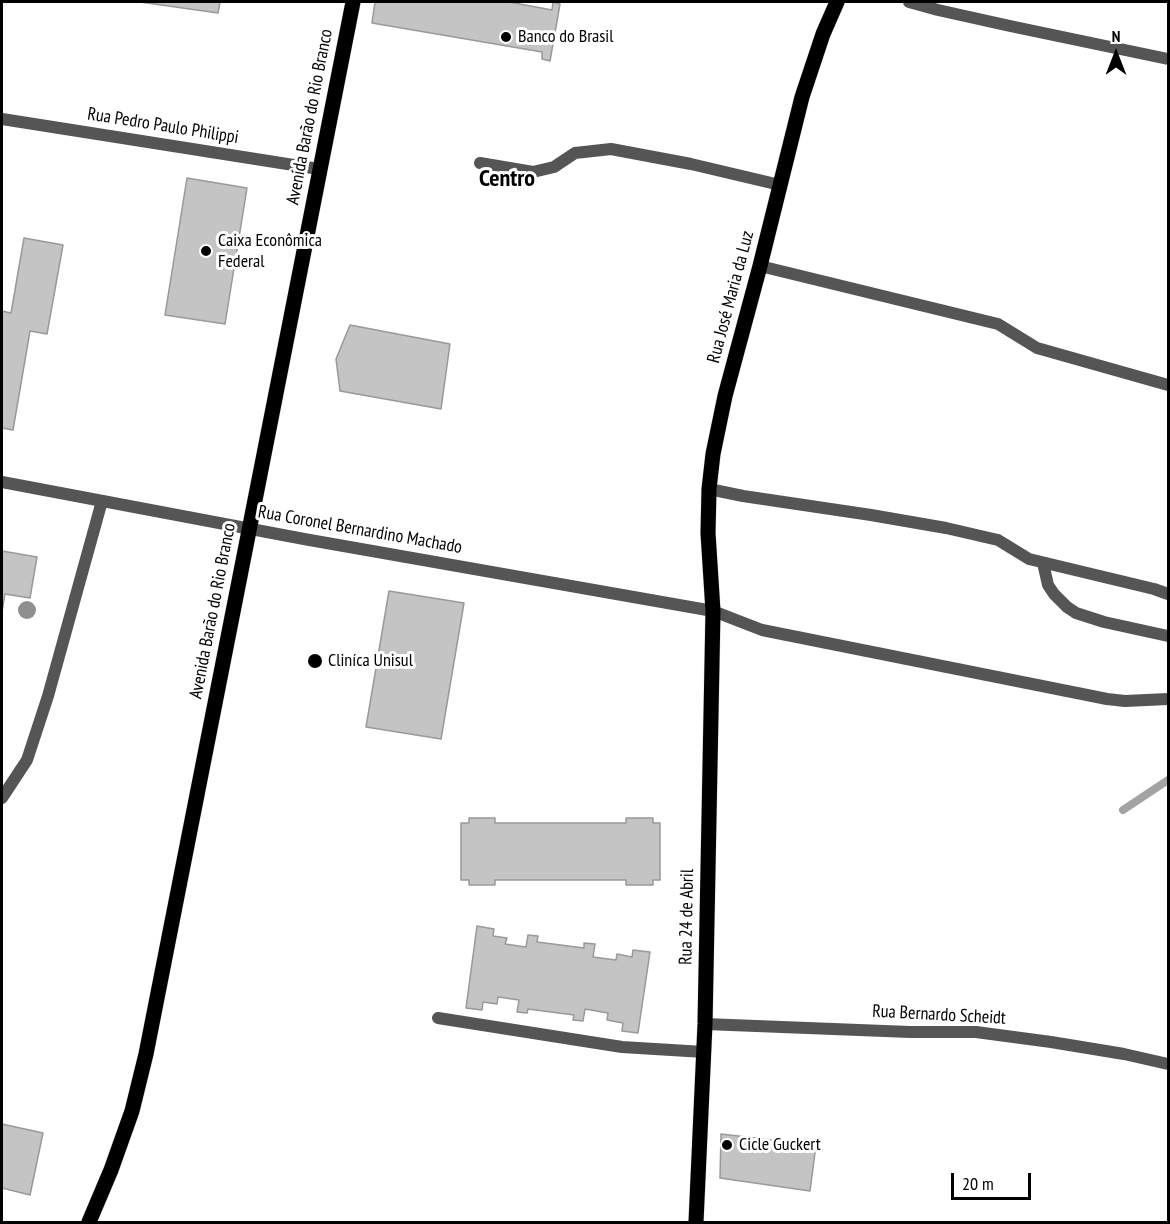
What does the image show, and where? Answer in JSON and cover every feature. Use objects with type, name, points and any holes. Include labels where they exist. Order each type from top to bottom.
[{"type":"main road","name":"Avenida Barão do Rio Branco","points":[[89,1222],[132,1111],[146,1054],[353,2]]},
{"type":"main road","name":"Rua José Maria da Luz","points":[[712,611],[708,533],[713,454],[725,396],[802,97],[823,34],[837,2]]},
{"type":"main road","name":"Rua 24 de Abril","points":[[696,1222],[705,1024],[712,611]]},
{"type":"street","points":[[909,2],[1168,59]]},
{"type":"street","name":"Rua Pedro Paulo Philippi","points":[[2,119],[319,169]]},
{"type":"street","points":[[480,164],[533,172],[554,166],[575,153],[611,150],[691,164],[780,185]]},
{"type":"street","points":[[760,266],[998,324],[1037,348],[1168,385]]},
{"type":"street","name":"Rua Coronel Bernardino Machado","points":[[2,482],[250,529],[712,611],[762,630],[1107,699],[1125,701],[1168,699]]},
{"type":"street","points":[[709,489],[946,528],[998,540],[1029,559],[1168,594]]},
{"type":"street","points":[[2,798],[27,760],[51,684],[102,501]]},
{"type":"street","points":[[1043,563],[1048,585],[1076,613],[1104,622],[1168,636]]},
{"type":"street","points":[[438,1018],[622,1047],[704,1052]]},
{"type":"street","name":"Rua Bernardo Scheidt","points":[[705,1024],[909,1032],[976,1032],[1124,1054],[1168,1064]]},
{"type":"building","points":[[140,2],[220,2],[218,13]]},
{"type":"building","name":"Banco do Brasil","points":[[375,2],[509,2],[552,10],[553,2],[560,4],[550,61],[542,59],[542,52],[372,23]]},
{"type":"building","name":"Caixa Econômica Federal","points":[[187,178],[247,188],[225,324],[165,315]]},
{"type":"building","points":[[24,238],[63,245],[47,334],[30,331],[13,430],[2,428],[2,311],[11,313]]},
{"type":"building","points":[[350,325],[450,344],[441,409],[340,391],[336,359]]},
{"type":"building","points":[[2,551],[37,557],[30,598],[5,594],[2,612]]},
{"type":"building","points":[[389,591],[464,603],[441,739],[366,727]]},
{"type":"building","points":[[469,818],[495,818],[495,823],[626,823],[626,818],[653,818],[653,823],[660,823],[660,880],[653,880],[653,885],[626,885],[626,880],[495,880],[495,885],[469,885],[469,880],[461,880],[461,823],[469,823]]},
{"type":"building","points":[[477,926],[494,929],[493,936],[507,938],[505,944],[526,947],[528,935],[538,936],[537,942],[584,948],[584,943],[595,944],[593,957],[616,960],[617,954],[632,957],[633,950],[650,952],[638,1033],[622,1031],[623,1023],[607,1020],[608,1013],[585,1009],[583,1021],[573,1020],[574,1015],[528,1009],[527,1013],[517,1012],[519,1000],[498,997],[497,1004],[483,1002],[482,1010],[466,1008]]},
{"type":"building","points":[[2,1124],[43,1133],[30,1195],[2,1188]]},
{"type":"building","points":[[721,1134],[816,1145],[810,1191],[720,1178]]},
{"type":"waterway","points":[[1123,810],[1168,780]]},
{"type":"place","name":"Banco do Brasil","points":[[506,37]]},
{"type":"place","name":"Caixa Econômica Federal","points":[[206,251]]},
{"type":"place","name":"Cliníca Unisul","points":[[315,661]]},
{"type":"place","name":"Cicle Guckert","points":[[727,1145]]},
{"type":"district","name":"Centro","points":[[507,179]]}]
